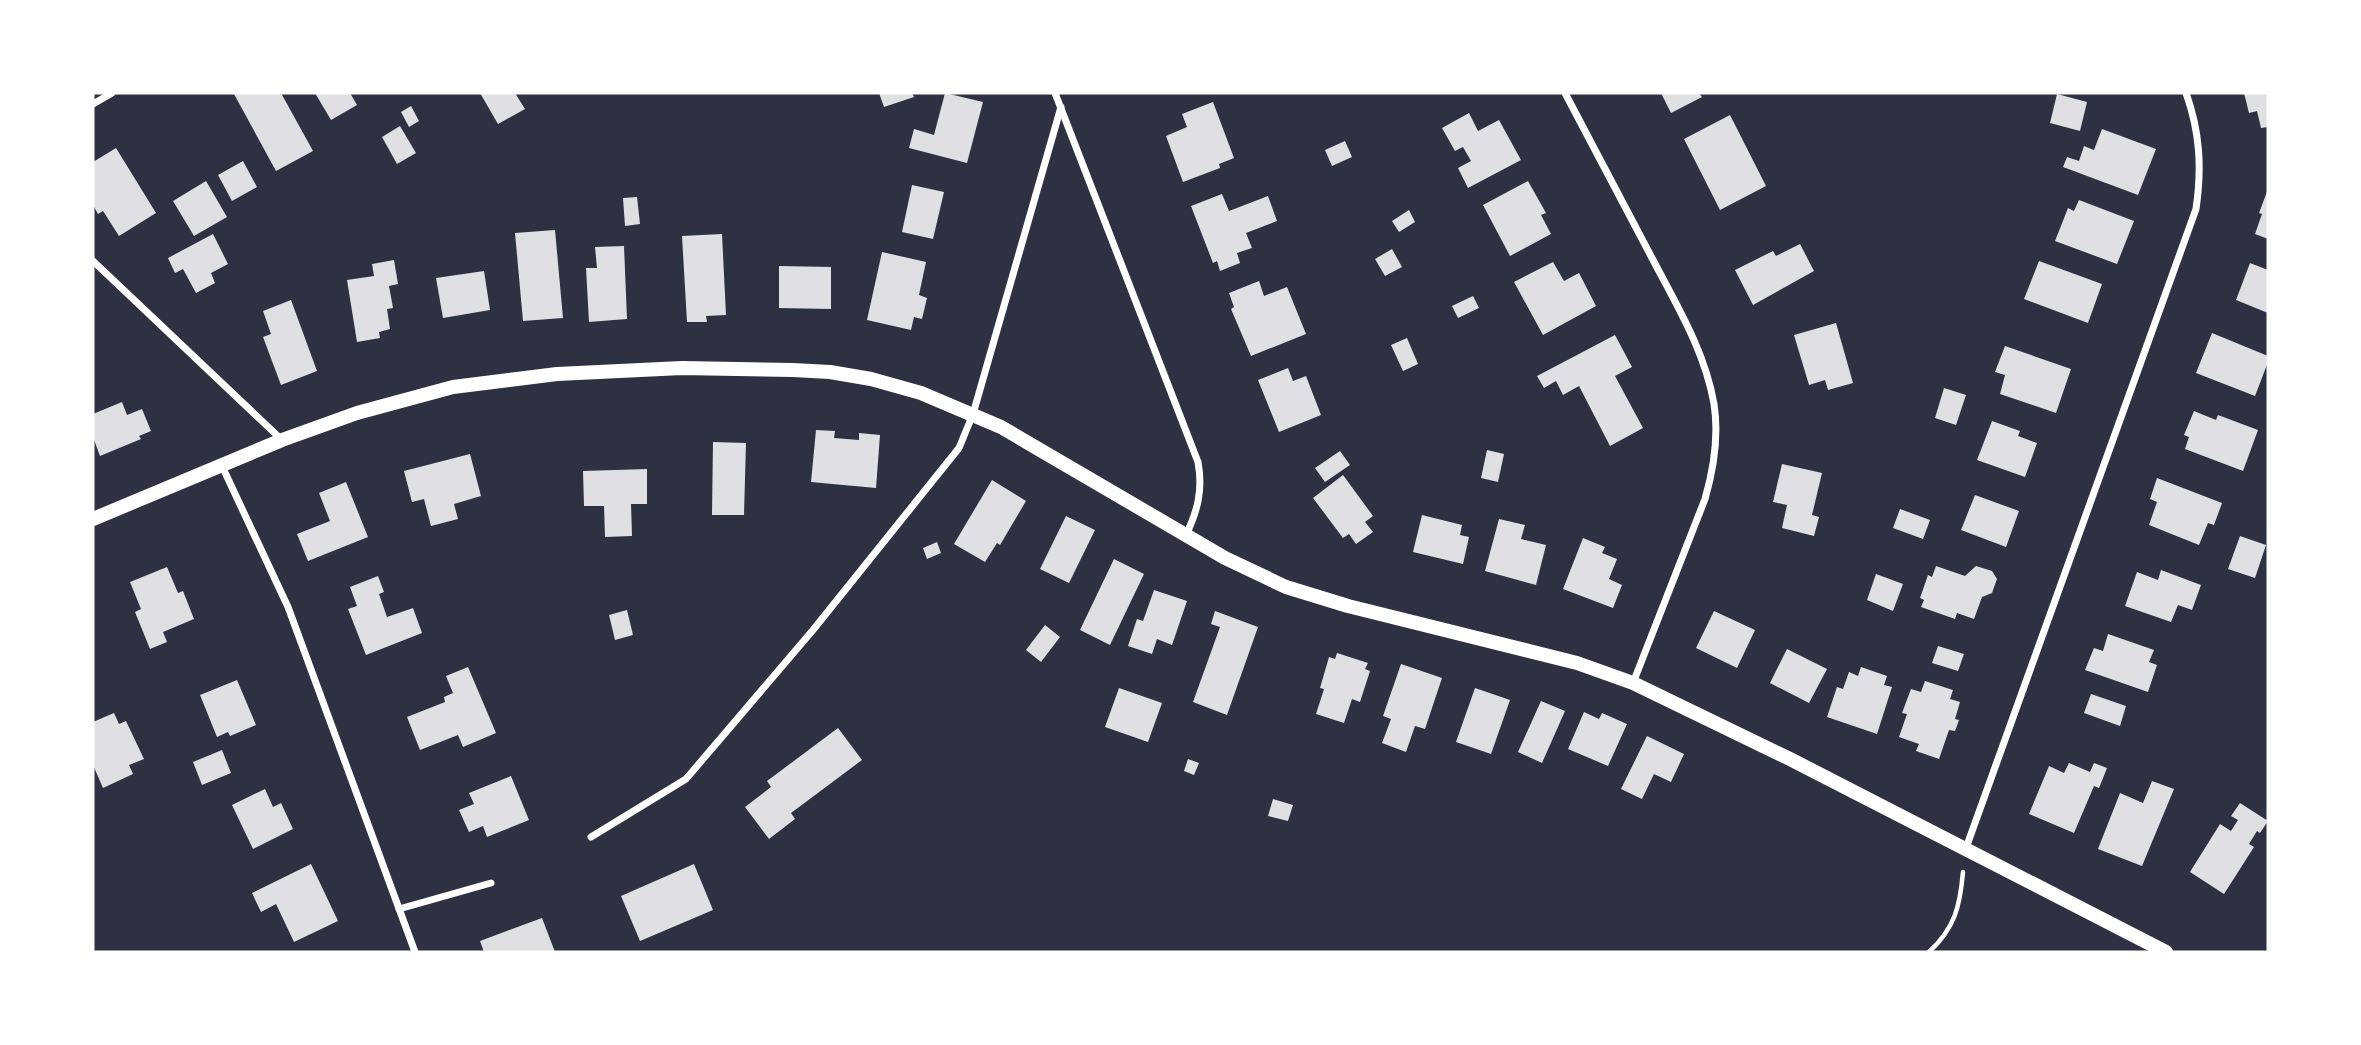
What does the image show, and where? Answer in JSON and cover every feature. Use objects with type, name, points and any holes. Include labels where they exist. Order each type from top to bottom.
[{"type":"main road","points":[[93,519],[282,440],[357,413],[453,387],[557,374],[682,368],[830,372],[898,386],[973,414],[1027,441],[1266,579],[1306,594],[1543,654],[1633,683],[1966,848],[2166,952]]},
{"type":"street","points":[[93,104],[112,93]]},
{"type":"street","points":[[1055,93],[1198,462],[1200,497],[1186,535]]},
{"type":"street","points":[[1565,93],[1683,317],[1705,368],[1714,405],[1716,443],[1705,499],[1633,683]]},
{"type":"street","points":[[1966,848],[2196,209],[2201,170],[2197,131],[2186,93]]},
{"type":"street","points":[[592,837],[686,779],[813,630],[959,448],[973,414],[1061,107]]},
{"type":"street","points":[[93,261],[282,440]]},
{"type":"street","points":[[221,465],[288,607],[415,952]]},
{"type":"street","points":[[399,909],[491,883]]},
{"type":"path","points":[[1929,952],[1944,938],[1961,905],[1966,848]]},
{"type":"building","points":[[281,93],[313,151],[276,171],[234,94]]},
{"type":"building","points":[[315,93],[350,93],[357,105],[331,120]]},
{"type":"building","points":[[480,93],[515,93],[525,109],[498,124]]},
{"type":"building","points":[[879,93],[912,93],[914,97],[884,107]]},
{"type":"building","points":[[945,93],[983,102],[967,163],[909,148],[914,129],[934,135]]},
{"type":"building","points":[[1661,93],[1699,93],[1702,97],[1671,113]]},
{"type":"building","points":[[2244,93],[2268,93],[2268,127],[2261,128],[2257,111],[2249,113]]},
{"type":"building","points":[[2057,94],[2087,102],[2080,131],[2050,123]]},
{"type":"building","points":[[1213,102],[1234,158],[1219,164],[1220,168],[1183,182],[1166,136],[1187,127],[1182,114]]},
{"type":"building","points":[[411,106],[419,121],[409,127],[401,112]]},
{"type":"building","points":[[1469,113],[1478,131],[1499,120],[1521,160],[1468,188],[1458,168],[1471,161],[1463,147],[1455,151],[1442,128]]},
{"type":"building","points":[[1730,115],[1766,186],[1720,210],[1684,139]]},
{"type":"building","points":[[400,126],[416,153],[397,164],[382,137]]},
{"type":"building","points":[[2102,129],[2156,149],[2138,195],[2063,167],[2067,157],[2079,161],[2084,146],[2094,150]]},
{"type":"building","points":[[1345,141],[1352,157],[1332,166],[1325,150]]},
{"type":"building","points":[[116,148],[156,213],[119,236],[103,211],[98,214],[93,205],[93,162]]},
{"type":"building","points":[[243,161],[257,187],[232,201],[218,175]]},
{"type":"building","points":[[206,181],[227,217],[194,236],[173,201]]},
{"type":"building","points":[[1528,181],[1546,213],[1541,215],[1551,234],[1510,256],[1483,205]]},
{"type":"building","points":[[912,185],[944,192],[933,239],[902,232]]},
{"type":"building","points":[[2268,189],[2268,239],[2255,234]]},
{"type":"building","points":[[1222,194],[1229,211],[1268,196],[1277,221],[1246,233],[1252,248],[1237,253],[1240,263],[1220,271],[1217,261],[1213,263],[1191,206]]},
{"type":"building","points":[[637,197],[640,224],[625,226],[623,198]]},
{"type":"building","points":[[2079,200],[2134,221],[2117,264],[2055,241],[2068,208],[2074,211]]},
{"type":"building","points":[[1409,210],[1415,222],[1399,232],[1392,221]]},
{"type":"building","points":[[555,230],[563,318],[523,321],[515,233]]},
{"type":"building","points":[[213,234],[228,264],[211,273],[215,283],[196,293],[183,269],[175,273],[168,258]]},
{"type":"building","points":[[722,234],[726,315],[706,316],[707,322],[687,322],[682,236]]},
{"type":"building","points":[[1800,244],[1814,271],[1753,305],[1735,270],[1773,251],[1776,256]]},
{"type":"building","points":[[624,246],[627,319],[589,322],[586,268],[597,268],[595,247]]},
{"type":"building","points":[[1392,249],[1402,267],[1385,276],[1375,259]]},
{"type":"building","points":[[882,252],[926,262],[919,295],[927,298],[922,319],[914,317],[911,330],[867,320]]},
{"type":"building","points":[[394,260],[398,284],[389,286],[393,308],[387,309],[390,329],[379,332],[380,338],[357,342],[347,280],[374,276],[372,264]]},
{"type":"building","points":[[2039,261],[2102,284],[2088,323],[2024,299]]},
{"type":"building","points":[[1553,262],[1564,281],[1579,273],[1596,306],[1543,335],[1514,282]]},
{"type":"building","points":[[2250,263],[2268,270],[2268,313],[2236,300]]},
{"type":"building","points":[[779,266],[831,267],[831,309],[779,308]]},
{"type":"building","points":[[484,271],[490,310],[443,318],[436,278]]},
{"type":"building","points":[[1259,281],[1264,296],[1287,287],[1306,334],[1251,356],[1231,309],[1234,307],[1229,293]]},
{"type":"building","points":[[1473,296],[1479,308],[1458,318],[1452,306]]},
{"type":"building","points":[[291,300],[317,371],[281,385],[263,337],[271,334],[263,311]]},
{"type":"building","points":[[1836,323],[1853,383],[1828,390],[1825,380],[1809,385],[1794,335]]},
{"type":"building","points":[[2212,333],[2268,356],[2255,396],[2196,373]]},
{"type":"building","points":[[1615,335],[1632,367],[1615,376],[1643,428],[1610,446],[1579,386],[1563,395],[1556,381],[1544,388],[1537,376]]},
{"type":"building","points":[[1407,338],[1418,364],[1403,371],[1391,345]]},
{"type":"building","points":[[2005,346],[2071,369],[2056,413],[2000,394],[2005,375],[1995,372]]},
{"type":"building","points":[[1288,368],[1293,381],[1306,376],[1321,415],[1279,432],[1258,380]]},
{"type":"building","points":[[1944,388],[1966,395],[1956,425],[1935,418]]},
{"type":"building","points":[[122,402],[127,415],[142,409],[151,431],[139,436],[141,439],[100,456],[93,437],[93,414]]},
{"type":"building","points":[[2194,411],[2216,420],[2218,415],[2258,430],[2243,471],[2185,449],[2189,437],[2184,435]]},
{"type":"building","points":[[1992,421],[2020,431],[2018,436],[2037,443],[2025,477],[1977,460]]},
{"type":"building","points":[[816,430],[835,431],[834,438],[859,440],[859,433],[880,435],[876,488],[811,482]]},
{"type":"building","points":[[713,442],[746,443],[744,515],[712,515]]},
{"type":"building","points":[[1487,450],[1504,454],[1498,482],[1481,478]]},
{"type":"building","points":[[1340,451],[1350,465],[1325,482],[1315,468]]},
{"type":"building","points":[[470,454],[481,496],[454,504],[458,519],[431,526],[424,499],[412,502],[404,471]]},
{"type":"building","points":[[1782,464],[1822,473],[1812,515],[1819,517],[1814,536],[1782,528],[1787,505],[1773,502]]},
{"type":"building","points":[[647,469],[647,504],[631,504],[632,536],[605,537],[604,506],[584,506],[583,471]]},
{"type":"building","points":[[1343,475],[1373,516],[1365,522],[1373,532],[1356,544],[1349,534],[1343,538],[1313,498]]},
{"type":"building","points":[[2157,478],[2222,503],[2214,525],[2208,523],[2199,545],[2149,525],[2157,502],[2150,499]]},
{"type":"building","points":[[992,480],[1026,501],[1000,545],[997,543],[985,562],[954,544]]},
{"type":"building","points":[[346,482],[368,537],[308,561],[297,534],[330,521],[319,493]]},
{"type":"building","points":[[1975,495],[2019,511],[2006,547],[1961,530]]},
{"type":"building","points":[[1900,509],[1930,520],[1923,539],[1893,528]]},
{"type":"building","points":[[1422,515],[1462,525],[1460,535],[1469,537],[1463,564],[1413,552]]},
{"type":"building","points":[[1066,516],[1095,530],[1069,583],[1040,569]]},
{"type":"building","points":[[1499,519],[1525,525],[1521,539],[1546,545],[1536,585],[1485,571]]},
{"type":"building","points":[[2240,536],[2266,545],[2255,578],[2228,569]]},
{"type":"building","points":[[1583,538],[1605,547],[1602,553],[1617,559],[1609,579],[1622,585],[1613,608],[1563,589]]},
{"type":"building","points":[[937,542],[941,553],[927,559],[923,548]]},
{"type":"building","points":[[1114,559],[1144,574],[1110,645],[1080,630]]},
{"type":"building","points":[[1936,566],[1965,576],[1976,566],[1992,571],[1997,579],[1992,593],[1982,597],[1974,619],[1957,613],[1955,619],[1921,607],[1924,600],[1920,598],[1928,575],[1932,577]]},
{"type":"building","points":[[167,567],[178,593],[183,591],[194,619],[163,632],[167,642],[150,649],[135,612],[141,609],[130,582]]},
{"type":"building","points":[[2161,570],[2201,585],[2192,610],[2178,605],[2171,622],[2125,606],[2137,572],[2158,580]]},
{"type":"building","points":[[1876,574],[1903,584],[1893,611],[1867,600]]},
{"type":"building","points":[[378,576],[384,592],[379,594],[387,617],[413,608],[422,633],[366,655],[348,609],[357,606],[350,587]]},
{"type":"building","points":[[1154,590],[1187,601],[1172,645],[1157,639],[1152,654],[1128,646],[1137,619],[1143,621]]},
{"type":"building","points":[[627,610],[633,635],[615,640],[609,615]]},
{"type":"building","points":[[1215,611],[1258,627],[1227,715],[1193,702],[1220,627],[1211,624]]},
{"type":"building","points":[[1714,611],[1755,630],[1737,668],[1696,648]]},
{"type":"building","points":[[1045,625],[1060,637],[1041,662],[1026,650]]},
{"type":"building","points":[[2108,634],[2154,650],[2149,662],[2157,665],[2148,692],[2085,670],[2094,648],[2103,651]]},
{"type":"building","points":[[1938,646],[1964,654],[1958,671],[1932,663]]},
{"type":"building","points":[[1787,649],[1827,669],[1809,703],[1770,683]]},
{"type":"building","points":[[1337,653],[1368,663],[1365,669],[1370,671],[1360,702],[1352,699],[1344,723],[1316,714],[1324,689],[1320,688],[1329,657],[1335,659]]},
{"type":"building","points":[[1401,664],[1442,678],[1425,729],[1415,726],[1406,752],[1382,743],[1391,719],[1383,716]]},
{"type":"building","points":[[468,667],[496,733],[463,747],[458,735],[420,750],[407,717],[445,702],[444,697],[453,693],[446,676]]},
{"type":"building","points":[[1861,667],[1887,676],[1884,685],[1892,687],[1877,734],[1827,717],[1837,687],[1843,689],[1849,672],[1858,676]]},
{"type":"building","points":[[237,680],[256,725],[230,736],[228,732],[217,737],[200,695]]},
{"type":"building","points":[[1925,681],[1953,690],[1950,699],[1960,702],[1955,731],[1949,730],[1939,759],[1916,751],[1919,744],[1899,737],[1907,714],[1902,713],[1911,689],[1921,692]]},
{"type":"building","points":[[1119,688],[1162,703],[1148,742],[1105,727]]},
{"type":"building","points":[[1475,688],[1510,700],[1491,754],[1456,742]]},
{"type":"building","points":[[2091,694],[2126,706],[2120,726],[2084,713]]},
{"type":"building","points":[[1541,701],[1565,711],[1542,763],[1518,752]]},
{"type":"building","points":[[1584,712],[1599,719],[1602,713],[1627,724],[1608,766],[1568,749]]},
{"type":"building","points":[[114,713],[119,724],[126,721],[144,759],[129,765],[133,774],[103,788],[93,765],[93,722]]},
{"type":"building","points":[[838,728],[862,760],[791,813],[795,819],[769,839],[745,807],[771,787],[767,781]]},
{"type":"building","points":[[1647,736],[1684,754],[1671,782],[1654,774],[1642,799],[1621,789]]},
{"type":"building","points":[[222,750],[231,773],[202,785],[193,762]]},
{"type":"building","points":[[1188,759],[1199,763],[1194,775],[1184,771]]},
{"type":"building","points":[[2069,763],[2090,772],[2094,763],[2107,768],[2099,788],[2094,786],[2074,833],[2029,814],[2049,766],[2064,773]]},
{"type":"building","points":[[511,776],[529,820],[487,837],[483,826],[469,832],[459,810],[474,804],[469,793]]},
{"type":"building","points":[[2152,781],[2174,789],[2142,866],[2098,849],[2120,793],[2143,803]]},
{"type":"building","points":[[265,789],[273,807],[281,803],[293,829],[253,849],[232,805]]},
{"type":"building","points":[[1273,799],[1293,805],[1288,821],[1268,816]]},
{"type":"building","points":[[2240,803],[2268,821],[2260,833],[2257,831],[2249,844],[2254,847],[2224,894],[2190,872],[2220,824],[2231,831],[2238,820],[2231,816]]},
{"type":"building","points":[[311,864],[338,921],[294,942],[276,904],[261,912],[252,893]]},
{"type":"building","points":[[694,864],[713,910],[640,941],[621,896]]},
{"type":"building","points":[[542,918],[555,952],[484,952],[480,941]]}]
